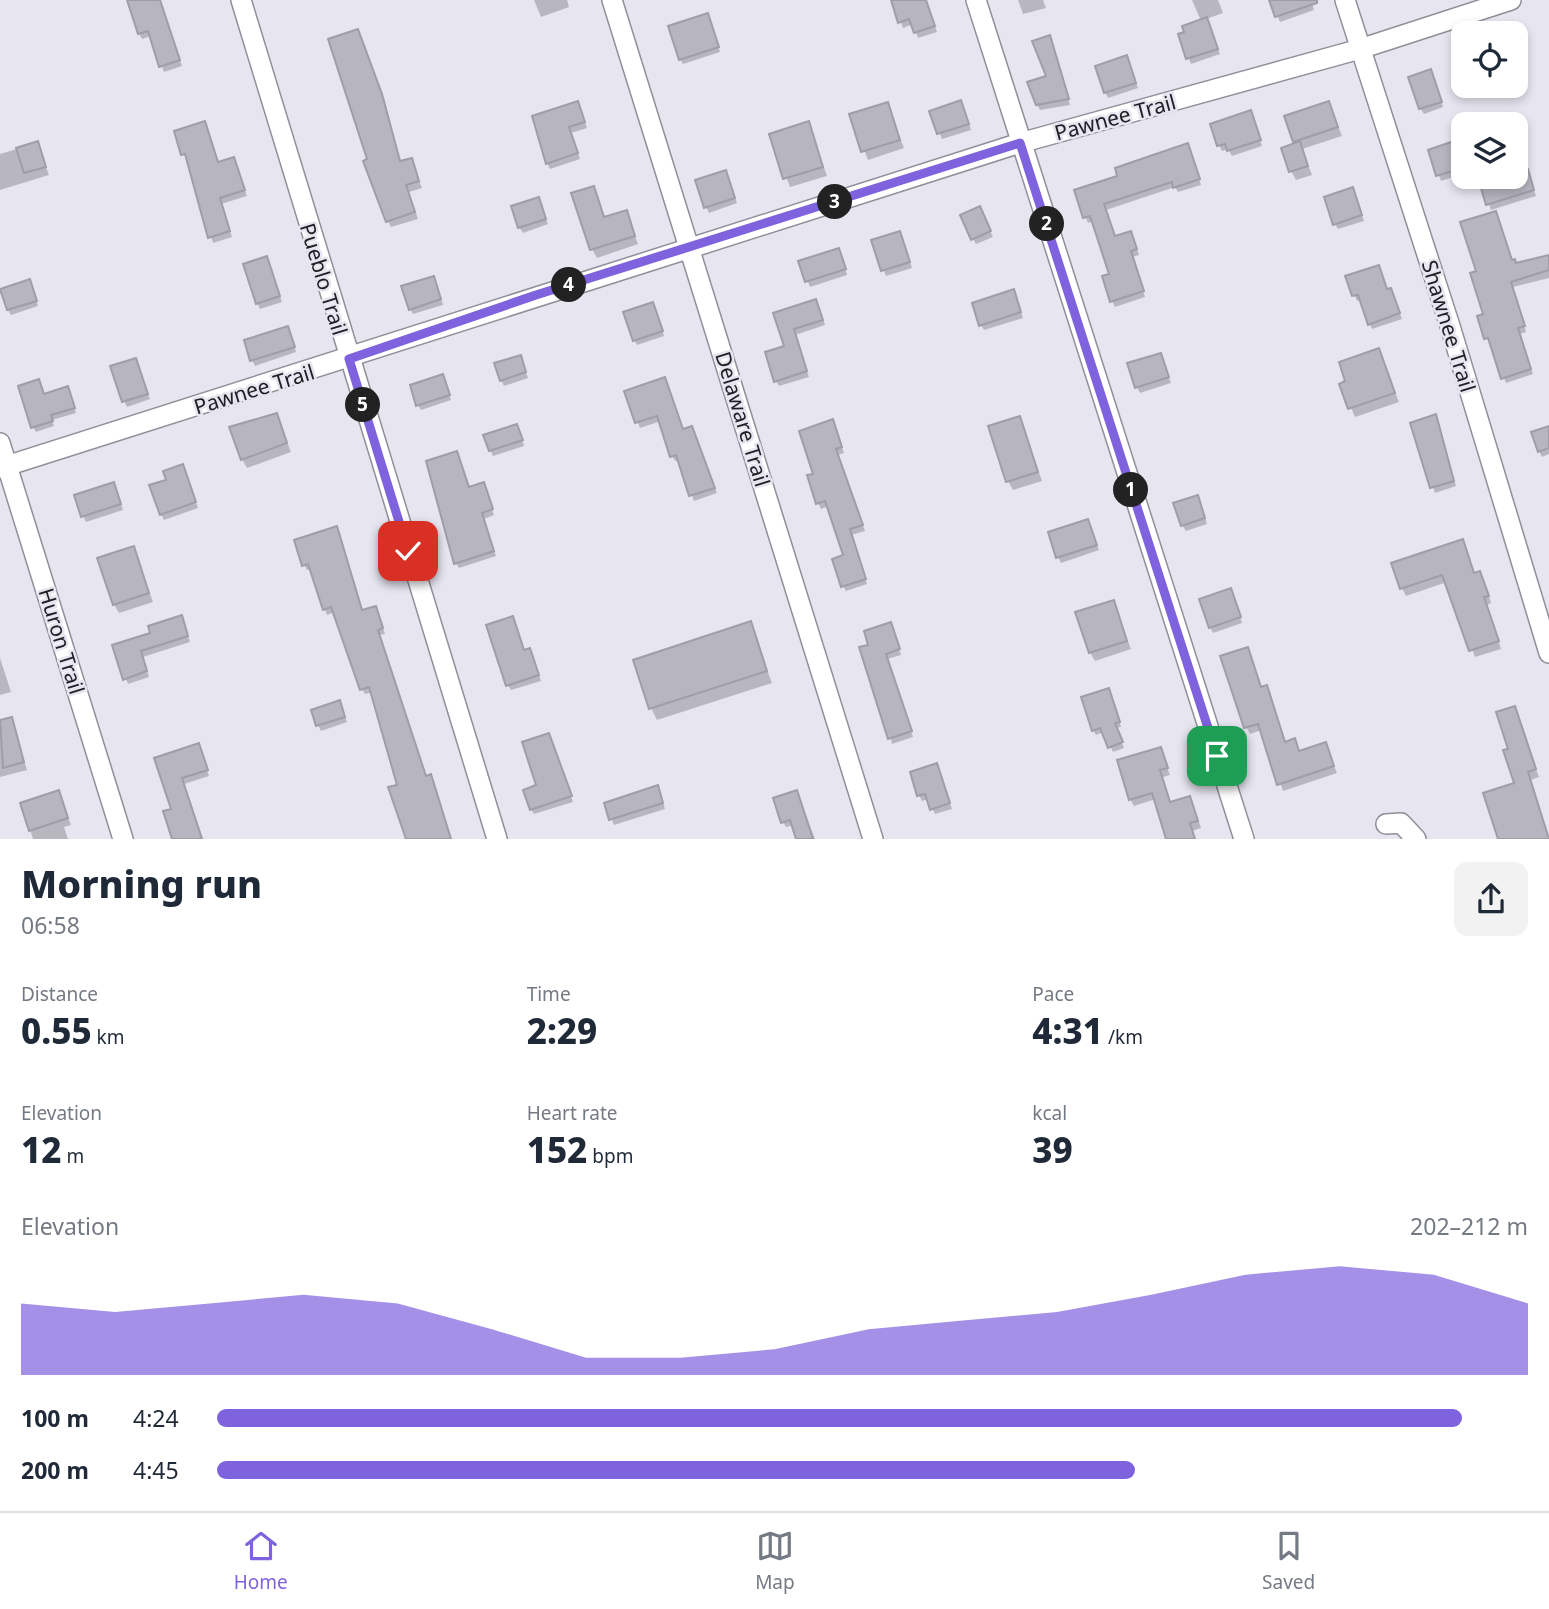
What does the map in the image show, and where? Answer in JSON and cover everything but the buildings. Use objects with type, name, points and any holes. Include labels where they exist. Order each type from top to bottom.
[{"type":"street","name":"Pueblo Trail","points":[[241,0],[497,839]]},
{"type":"street","name":"Delaware Trail","points":[[611,0],[691,248],[873,839]]},
{"type":"street","points":[[976,0],[1244,839]]},
{"type":"street","name":"Shawnee Trail","points":[[1345,0],[1450,326],[1549,653]]},
{"type":"street","name":"Pawnee Trail","points":[[4,467],[349,359],[536,295],[1020,143],[1360,49],[1511,0]]},
{"type":"street","name":"Huron Trail","points":[[0,443],[4,467],[123,839]]},
{"type":"street","points":[[1386,824],[1401,823],[1416,839]]},
{"type":"route","points":[[408,551],[349,359],[536,295],[1020,143],[1217,756]]}]
